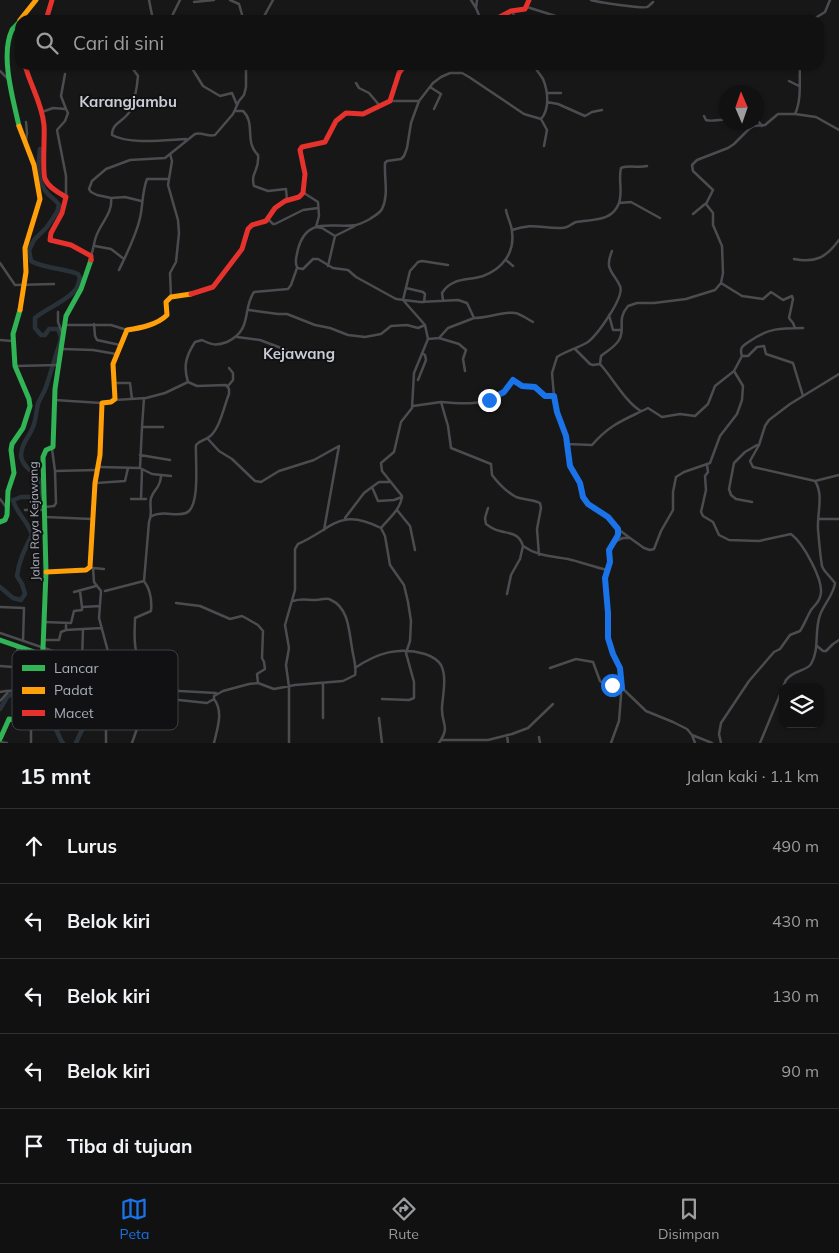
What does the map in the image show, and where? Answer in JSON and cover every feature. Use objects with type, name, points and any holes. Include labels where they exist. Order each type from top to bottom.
[{"type":"street","points":[[24,15],[36,0]]},
{"type":"street","points":[[48,15],[52,0]]},
{"type":"street","points":[[149,0],[152,15]]},
{"type":"street","points":[[172,15],[180,0]]},
{"type":"street","points":[[194,2],[214,0]]},
{"type":"street","points":[[226,0],[239,4],[242,15]]},
{"type":"street","points":[[265,15],[273,0]]},
{"type":"street","points":[[470,0],[479,15]]},
{"type":"street","points":[[476,8],[477,0]]},
{"type":"street","points":[[528,7],[529,0]]},
{"type":"street","points":[[591,0],[641,8],[646,8],[653,2]]},
{"type":"street","points":[[820,15],[825,12],[830,0]]},
{"type":"street","points":[[503,15],[528,7],[553,15]]},
{"type":"street","points":[[0,522],[7,518],[8,491],[14,473],[12,444],[23,428],[30,406],[29,399],[15,366],[12,341],[26,272],[25,248],[38,212],[40,194],[34,165],[12,99],[8,79],[6,61],[8,44],[10,34],[15,27]]},
{"type":"street","points":[[26,70],[36,92],[43,120],[45,179],[54,191],[66,197]]},
{"type":"street","points":[[135,70],[138,76],[130,112],[115,125],[112,135],[119,139],[132,141],[186,139]]},
{"type":"street","points":[[193,70],[206,89],[220,96],[232,93],[237,105]]},
{"type":"street","points":[[141,201],[125,197],[111,198],[97,195],[90,191],[92,181],[102,171],[124,162],[161,159],[170,154],[186,139],[197,133],[215,135],[235,111],[245,91],[246,70]]},
{"type":"street","points":[[391,101],[401,70]]},
{"type":"street","points":[[537,70],[544,81],[547,93],[547,102],[541,119]]},
{"type":"street","points":[[795,114],[798,107],[800,70]]},
{"type":"street","points":[[0,71],[8,79]]},
{"type":"street","points":[[328,266],[336,236],[376,215],[382,208],[386,189],[385,163],[404,156],[407,148],[410,123],[418,100],[441,77],[450,73],[462,74],[524,114],[541,119],[547,130],[544,146]]},
{"type":"street","points":[[65,74],[60,96],[68,113],[57,130],[66,176],[66,197],[62,213],[51,233],[50,240],[71,245],[91,256],[95,246],[96,234],[111,207],[111,198]]},
{"type":"street","points":[[788,81],[799,88]]},
{"type":"street","points":[[356,83],[359,88],[369,93],[380,106]]},
{"type":"street","points":[[430,88],[440,93],[434,109]]},
{"type":"street","points":[[547,93],[561,93]]},
{"type":"street","points":[[65,325],[94,324],[120,327],[127,330],[144,327],[167,315],[166,302],[171,297],[186,296],[213,287],[244,245],[248,229],[252,225],[268,219],[274,209],[287,200],[304,193],[306,182],[304,160],[300,150],[302,147],[325,142],[336,121],[346,113],[363,114],[391,101],[418,100]]},
{"type":"street","points":[[547,102],[558,104],[585,116],[602,110]]},
{"type":"street","points":[[41,113],[53,108],[66,109]]},
{"type":"street","points":[[235,111],[243,111],[250,123],[252,148],[258,155],[258,165],[252,176],[254,186],[268,191],[286,189],[287,200]]},
{"type":"street","points":[[764,125],[778,114],[795,114],[816,117],[839,130]]},
{"type":"street","points":[[704,116],[709,121],[719,119]]},
{"type":"street","points":[[25,142],[27,133],[26,122]]},
{"type":"street","points":[[693,214],[706,204],[712,189],[693,171],[692,165],[706,155],[734,144],[748,130]]},
{"type":"street","points":[[170,154],[172,161],[168,179],[178,227],[176,262],[170,273],[171,297]]},
{"type":"street","points":[[512,230],[531,226],[564,228],[578,222],[604,219],[614,211],[619,203],[622,185],[621,168],[624,166],[636,168],[647,166]]},
{"type":"street","points":[[119,270],[138,224],[141,201],[147,179],[168,179]]},
{"type":"street","points":[[237,337],[245,323],[254,292],[289,288],[297,268],[296,258],[300,243],[319,222],[316,200],[304,193]]},
{"type":"street","points":[[619,203],[631,202],[660,218]]},
{"type":"street","points":[[642,411],[631,403],[600,364],[601,356],[619,340],[622,316],[626,307],[632,304],[686,300],[715,290],[721,283],[723,273],[722,246],[713,225],[713,212],[706,204]]},
{"type":"street","points":[[268,219],[275,224],[303,210],[318,208]]},
{"type":"street","points":[[444,300],[442,293],[452,283],[462,279],[482,276],[506,260],[512,250],[512,230],[506,210]]},
{"type":"street","points":[[316,227],[323,225],[356,225]]},
{"type":"street","points":[[316,227],[322,228],[336,236]]},
{"type":"street","points":[[794,258],[806,261],[819,259],[839,240]]},
{"type":"street","points":[[95,246],[111,249],[124,259]]},
{"type":"street","points":[[612,251],[608,262],[609,270],[621,290],[620,296],[598,334],[590,341],[557,357],[552,374],[554,396],[567,444],[570,466],[580,483],[586,501],[608,517],[618,529],[644,548],[650,550],[656,546],[661,531],[672,510],[672,492],[676,477],[684,472],[707,465],[711,461],[720,436],[737,414],[743,388],[734,371]]},
{"type":"street","name":"Jalan Raya Kejawang","points":[[43,650],[46,572],[43,457],[46,450],[52,449],[54,443],[57,365],[62,349],[65,325],[68,313],[81,290],[91,256]]},
{"type":"street","points":[[297,268],[303,269],[316,259],[332,268],[348,270],[390,298],[424,302],[464,301],[470,307],[474,318]]},
{"type":"street","points":[[506,260],[513,266]]},
{"type":"street","points":[[403,300],[410,271],[418,262],[422,261],[448,266]]},
{"type":"street","points":[[0,263],[13,284],[54,284]]},
{"type":"street","points":[[721,283],[747,298],[763,299],[771,292],[783,300],[792,296],[789,318],[794,328]]},
{"type":"street","points":[[406,288],[423,292],[424,302]]},
{"type":"street","points":[[381,528],[397,510],[402,497],[382,471],[381,463],[394,452],[399,428],[413,406],[414,373],[428,339],[425,324],[403,300]]},
{"type":"street","points":[[249,310],[287,314],[315,326],[330,328],[348,335],[365,337],[381,334],[391,326],[407,324],[421,328],[425,324]]},
{"type":"street","points":[[58,312],[59,329],[64,336]]},
{"type":"street","points":[[439,338],[448,328],[474,318],[488,318],[509,312],[516,313],[533,322]]},
{"type":"street","points":[[609,315],[613,330],[621,330]]},
{"type":"street","points":[[94,324],[97,340],[120,345]]},
{"type":"street","points":[[567,444],[592,445],[597,438],[617,422],[650,409],[662,417],[680,414],[695,416],[708,404],[715,386],[734,371],[742,356],[740,350],[742,346],[760,334],[771,330],[803,328]]},
{"type":"street","points":[[114,400],[113,364],[127,330]]},
{"type":"street","points":[[188,382],[185,368],[188,355],[195,342],[202,340],[211,345],[217,345],[237,337],[260,340],[297,354],[309,352]]},
{"type":"street","points":[[428,339],[439,338],[459,344],[466,350],[463,359],[465,371]]},
{"type":"street","points":[[0,340],[12,341]]},
{"type":"street","points":[[742,356],[748,356],[753,350],[762,346],[765,347],[766,354],[793,363],[803,396]]},
{"type":"street","points":[[62,349],[96,350],[116,354]]},
{"type":"street","points":[[575,349],[593,366],[600,364]]},
{"type":"street","points":[[418,380],[426,360],[425,355],[422,353]]},
{"type":"street","points":[[15,366],[38,367],[57,365]]},
{"type":"street","points":[[152,516],[159,513],[184,514],[189,511],[197,488],[196,445],[200,441],[208,439],[217,426],[229,394],[228,386],[234,378],[229,368]]},
{"type":"street","points":[[839,374],[769,420],[750,461],[753,467],[815,481],[839,475]]},
{"type":"street","points":[[413,406],[441,402],[468,403],[489,400],[504,392],[513,380],[522,386],[535,387],[545,396],[554,396]]},
{"type":"street","points":[[113,383],[129,382],[132,399]]},
{"type":"street","points":[[188,382],[196,386],[228,386]]},
{"type":"street","points":[[56,400],[102,403],[114,400],[144,398],[165,393],[188,382]]},
{"type":"street","points":[[141,499],[140,455],[144,398]]},
{"type":"street","points":[[441,402],[448,426],[451,448],[492,464],[492,475],[501,486],[515,496],[540,503],[541,508],[537,529],[539,555]]},
{"type":"street","points":[[102,403],[100,456],[95,483],[92,519],[91,568],[96,586],[101,591],[99,615],[107,650]]},
{"type":"street","points":[[142,427],[163,427]]},
{"type":"street","points":[[208,439],[219,451],[232,459],[256,481],[261,482],[278,471],[314,460],[339,446],[324,530]]},
{"type":"street","points":[[752,502],[736,499],[731,495],[729,489],[732,465],[745,452],[759,445]]},
{"type":"street","points":[[25,510],[45,508],[56,504],[56,471],[52,449]]},
{"type":"street","points":[[140,455],[170,460]]},
{"type":"street","points":[[707,465],[708,472],[705,476],[706,490],[701,512],[703,516],[713,522],[719,536],[729,540],[759,541],[791,534],[799,541],[821,584],[820,598],[810,612],[800,632],[790,635],[780,649],[774,652],[740,693],[722,723],[719,734],[720,743]]},
{"type":"street","points":[[56,471],[128,468],[141,469],[161,476],[171,476]]},
{"type":"street","points":[[95,483],[126,481],[128,468]]},
{"type":"street","points":[[136,650],[135,618],[150,612],[151,609],[149,590],[144,581],[149,522],[152,516],[151,499],[160,485],[161,476]]},
{"type":"street","points":[[289,743],[289,687],[286,665],[289,648],[285,625],[296,581],[294,553],[296,546],[346,518],[364,492],[379,482],[389,481]]},
{"type":"street","points":[[760,743],[786,680],[792,673],[809,666],[817,646],[820,615],[834,589],[835,583],[824,570],[821,560],[818,519],[820,499],[818,486],[815,481]]},
{"type":"street","points":[[372,487],[378,500],[394,500],[402,497]]},
{"type":"street","points":[[0,498],[8,510]]},
{"type":"street","points":[[131,499],[146,499]]},
{"type":"street","points":[[488,508],[485,518],[486,524],[499,531],[515,534],[523,546],[532,552],[539,555],[568,559],[607,570]]},
{"type":"street","points":[[397,510],[410,526],[415,550]]},
{"type":"street","points":[[45,518],[92,519]]},
{"type":"street","points":[[346,518],[381,528],[385,536],[390,565],[404,585],[408,602],[410,641],[407,650],[408,663],[414,682],[414,698],[409,700],[382,699]]},
{"type":"street","points":[[818,519],[839,519]]},
{"type":"street","points":[[611,743],[619,721],[622,688],[620,668],[608,638],[605,578],[610,562],[609,550],[618,535],[618,529]]},
{"type":"street","points":[[613,544],[620,538],[630,538]]},
{"type":"street","points":[[508,594],[511,575],[520,559],[523,546]]},
{"type":"street","points":[[46,572],[91,568],[104,569]]},
{"type":"street","points":[[816,573],[824,570]]},
{"type":"street","points":[[105,590],[144,581]]},
{"type":"street","points":[[74,592],[96,586]]},
{"type":"street","points":[[80,590],[82,607]]},
{"type":"street","points":[[214,743],[219,714],[217,703],[179,699],[180,693],[218,693],[258,683],[274,689],[323,684],[343,681],[355,675],[356,668],[347,620],[340,608],[333,600],[328,599],[292,601]]},
{"type":"street","points":[[176,603],[200,606],[230,619],[242,616],[262,629],[264,634],[262,658],[265,669],[257,674],[258,683]]},
{"type":"street","points":[[44,622],[72,623],[73,611],[82,610],[82,607],[100,606]]},
{"type":"street","points":[[0,607],[24,608],[24,641]]},
{"type":"street","points":[[66,623],[66,630]]},
{"type":"street","points":[[43,640],[59,640],[61,631],[102,628]]},
{"type":"street","points":[[82,650],[83,629]]},
{"type":"street","points":[[1,638],[24,641],[41,650]]},
{"type":"street","points":[[1,638],[18,647],[37,650]]},
{"type":"street","points":[[817,646],[823,652],[839,640]]},
{"type":"street","points":[[356,668],[372,658],[391,651],[407,650],[431,656],[441,666],[444,676],[442,708],[446,728],[440,742]]},
{"type":"street","points":[[550,668],[576,659],[588,660],[595,664],[600,681],[604,684],[622,688],[646,711],[682,726],[692,735],[712,743]]},
{"type":"street","points":[[323,684],[323,718]]},
{"type":"street","points":[[0,701],[9,691]]},
{"type":"street","points":[[0,692],[12,691]]},
{"type":"street","points":[[212,701],[218,693]]},
{"type":"street","points":[[440,742],[488,740],[528,728],[553,704]]},
{"type":"street","points":[[380,718],[382,743]]},
{"type":"street","points":[[7,743],[0,740],[9,719],[12,719]]},
{"type":"street","points":[[31,730],[31,743]]},
{"type":"street","points":[[106,730],[106,743]]},
{"type":"street","points":[[132,743],[137,730]]},
{"type":"street","points":[[507,735],[508,743]]},
{"type":"street","points":[[692,735],[695,743]]},
{"type":"street","points":[[539,737],[540,743]]},
{"type":"waterway","points":[[0,587],[13,598],[21,600],[25,594],[17,576],[21,560],[32,535],[13,500],[21,497],[38,497],[41,490],[41,484],[25,466],[21,455],[24,443],[34,424],[38,404],[46,387],[61,337],[58,329],[49,329],[45,335],[41,335],[35,328],[35,318],[73,293],[77,288],[80,278],[78,274],[42,266],[31,261],[29,250],[34,240],[47,227],[57,212],[59,205],[41,184],[38,167],[40,149]]},
{"type":"waterway","points":[[0,709],[7,697],[12,694]]},
{"type":"waterway","points":[[56,730],[63,743]]},
{"type":"waterway","points":[[76,743],[82,730]]},
{"type":"traffic: fast","points":[[15,27],[9,40],[7,64],[19,126]]},
{"type":"traffic: fast","points":[[43,650],[46,572],[43,457],[46,450],[53,447],[55,389],[66,316],[81,289],[91,260]]},
{"type":"traffic: fast","points":[[0,522],[5,520],[7,515],[8,491],[14,473],[12,444],[23,428],[30,406],[29,399],[15,366],[13,334],[20,310]]},
{"type":"traffic: fast","points":[[0,640],[29,650]]},
{"type":"traffic: fast","points":[[0,739],[9,719],[12,719]]},
{"type":"traffic: slow","points":[[24,15],[36,0]]},
{"type":"traffic: slow","points":[[19,126],[34,165],[40,199],[25,248],[26,272],[20,310]]},
{"type":"traffic: slow","points":[[46,572],[86,570],[90,567],[95,483],[100,455],[102,403],[111,402],[115,399],[113,364],[127,330],[153,324],[167,315],[166,302],[171,297],[191,294]]},
{"type":"traffic: jam","points":[[48,15],[52,0]]},
{"type":"traffic: jam","points":[[503,15],[511,11],[525,9],[529,0]]},
{"type":"traffic: jam","points":[[27,70],[43,117],[45,179],[52,188],[66,197],[62,213],[51,233],[50,240],[71,245],[91,256],[91,260]]},
{"type":"traffic: jam","points":[[191,294],[213,287],[242,249],[248,229],[252,225],[266,221],[275,208],[285,201],[299,197],[303,193],[305,174],[300,150],[302,147],[325,142],[336,121],[346,113],[363,114],[390,101],[401,70]]},
{"type":"district","name":"Karangjambu","points":[[128,101]]},
{"type":"district","name":"Kejawang","points":[[299,353]]},
{"type":"route","points":[[489,400],[504,392],[511,380],[516,380],[522,386],[535,387],[545,396],[554,396],[557,412],[566,436],[570,466],[580,483],[583,497],[588,504],[608,517],[618,529],[619,534],[609,550],[610,562],[605,578],[608,638],[622,674],[622,688],[612,685]]}]
